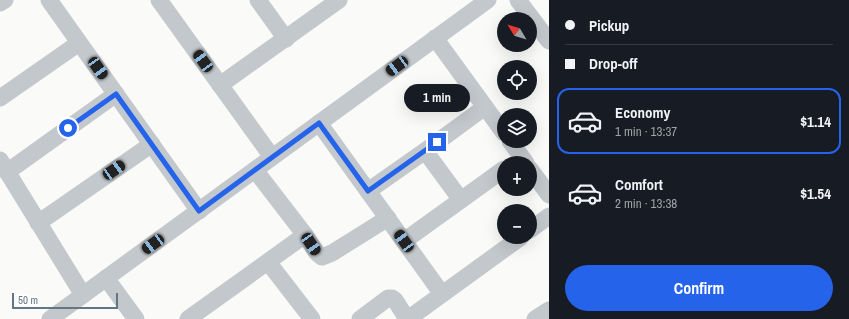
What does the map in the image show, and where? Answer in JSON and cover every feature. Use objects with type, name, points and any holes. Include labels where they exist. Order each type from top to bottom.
[{"type":"street","points":[[0,3],[4,0]]},
{"type":"street","points":[[49,0],[199,211]]},
{"type":"street","points":[[159,0],[272,157]]},
{"type":"street","points":[[258,0],[286,39]]},
{"type":"street","points":[[220,85],[286,39],[319,6],[339,0]]},
{"type":"street","points":[[50,319],[488,0]]},
{"type":"street","points":[[518,0],[549,41]]},
{"type":"street","points":[[435,38],[497,123]]},
{"type":"street","points":[[0,98],[79,43]]},
{"type":"street","points":[[83,296],[4,166],[116,94]]},
{"type":"street","points":[[368,191],[485,107]]},
{"type":"street","points":[[319,123],[442,294]]},
{"type":"street","points":[[38,223],[152,144]]},
{"type":"street","points":[[425,151],[462,200]]},
{"type":"street","points":[[255,170],[317,253],[322,257],[332,253],[388,218]]},
{"type":"street","points":[[404,241],[497,174]]},
{"type":"street","points":[[537,181],[549,195]]},
{"type":"street","points":[[537,225],[549,216]]},
{"type":"street","points":[[188,319],[305,235]]},
{"type":"street","points":[[360,319],[388,298],[392,298],[408,319],[511,244]]},
{"type":"street","points":[[268,262],[312,319]]},
{"type":"street","points":[[106,278],[136,319]]},
{"type":"street","points":[[535,319],[549,310]]},
{"type":"route","points":[[68,128],[116,94],[199,211],[319,123],[368,191],[437,142]]}]
